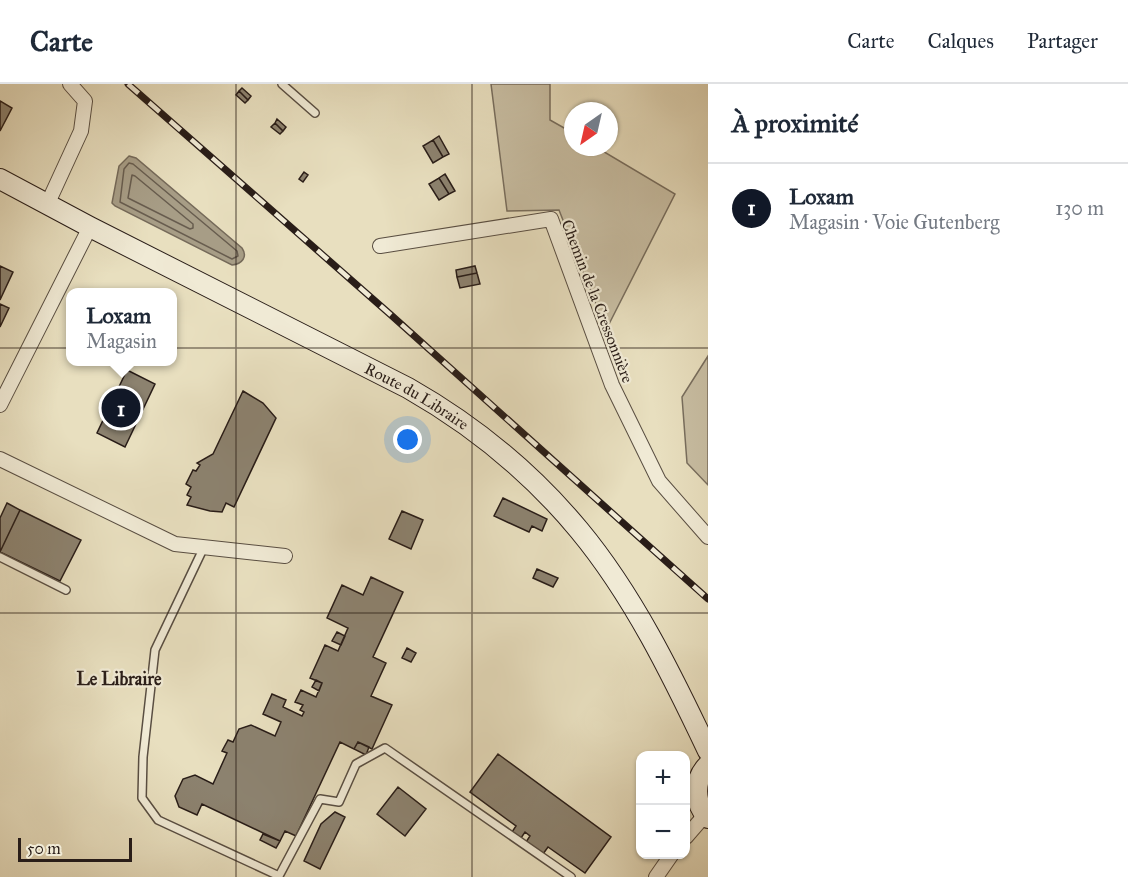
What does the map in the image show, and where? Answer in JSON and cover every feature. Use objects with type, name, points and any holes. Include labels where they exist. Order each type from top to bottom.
[{"type":"main road","name":"Route du Libraire","points":[[0,179],[408,388],[457,418],[515,464],[543,490],[580,531],[605,565],[637,615],[708,751]]},
{"type":"main road","points":[[707,817],[699,805],[697,793],[698,780],[708,765]]},
{"type":"street","points":[[47,205],[81,131],[85,101],[70,84]]},
{"type":"street","name":"Chemin de la Cressonnière","points":[[380,246],[551,219],[612,385],[659,481],[708,537]]},
{"type":"street","points":[[0,405],[90,227]]},
{"type":"street","points":[[0,459],[175,544],[285,556]]},
{"type":"street","points":[[690,833],[707,817]]},
{"type":"street","points":[[656,877],[669,859]]},
{"type":"lane","points":[[282,84],[315,113]]},
{"type":"lane","points":[[204,547],[155,650],[142,757],[142,798],[158,820],[279,876],[320,799],[339,802],[356,764],[385,748],[571,877]]},
{"type":"lane","points":[[0,557],[66,590]]},
{"type":"shaded area","points":[[491,84],[550,84],[550,120],[564,128],[564,156],[611,156],[675,194],[606,330],[559,210],[507,211]]},
{"type":"shaded area","points":[[708,356],[708,485],[687,463],[682,397]]},
{"type":"water","points":[[129,156],[136,158],[242,248],[244,257],[241,262],[232,265],[115,206],[112,203],[119,166]]},
{"type":"building","points":[[242,88],[251,96],[248,100],[239,91]]},
{"type":"building","points":[[239,91],[248,100],[245,103],[236,95]]},
{"type":"building","points":[[0,101],[12,108],[0,131]]},
{"type":"building","points":[[277,119],[286,127],[283,131],[275,123]]},
{"type":"building","points":[[275,123],[283,131],[280,134],[271,127]]},
{"type":"building","points":[[439,136],[449,154],[443,157],[433,140]]},
{"type":"building","points":[[433,140],[443,157],[433,163],[423,146]]},
{"type":"building","points":[[304,172],[308,175],[303,182],[299,179]]},
{"type":"building","points":[[445,174],[455,191],[449,194],[439,178]]},
{"type":"building","points":[[439,178],[449,194],[439,200],[429,184]]},
{"type":"building","points":[[0,266],[13,272],[0,300]]},
{"type":"building","points":[[475,266],[477,273],[457,277],[456,270]]},
{"type":"building","points":[[477,273],[480,284],[460,288],[457,277]]},
{"type":"building","points":[[0,304],[9,308],[0,327]]},
{"type":"building","points":[[127,370],[155,384],[125,447],[97,433]]},
{"type":"building","points":[[243,391],[263,403],[276,418],[234,507],[226,503],[222,512],[187,505],[191,497],[187,495],[191,487],[186,484],[193,470],[196,471],[200,465],[197,463],[213,454]]},
{"type":"building","points":[[503,498],[547,519],[542,531],[532,526],[529,532],[494,516]]},
{"type":"building","points":[[7,503],[20,510],[0,552],[0,518]]},
{"type":"building","points":[[20,510],[81,540],[60,581],[0,552]]},
{"type":"building","points":[[402,511],[423,520],[411,549],[389,539]]},
{"type":"building","points":[[537,569],[558,578],[553,587],[533,578]]},
{"type":"building","points":[[371,577],[403,592],[373,657],[386,663],[371,696],[392,705],[372,749],[358,742],[354,749],[340,742],[296,836],[285,831],[280,841],[202,804],[197,815],[179,807],[175,796],[183,779],[195,775],[213,784],[227,753],[222,751],[228,740],[233,742],[239,729],[251,725],[275,736],[281,722],[263,714],[272,694],[286,700],[283,707],[302,716],[304,712],[300,710],[303,705],[295,702],[301,690],[316,697],[322,683],[310,678],[325,645],[338,651],[348,628],[327,618],[342,585],[363,595]]},
{"type":"building","points":[[337,632],[345,636],[341,645],[332,641]]},
{"type":"building","points":[[407,648],[416,653],[411,662],[402,658]]},
{"type":"building","points":[[316,680],[322,683],[319,691],[312,687]]},
{"type":"building","points":[[358,742],[369,747],[366,755],[354,749]]},
{"type":"building","points":[[498,754],[611,837],[585,873],[548,847],[543,854],[526,842],[530,836],[525,832],[521,838],[512,832],[516,826],[470,792]]},
{"type":"building","points":[[398,787],[426,809],[405,836],[377,814]]},
{"type":"building","points":[[335,812],[345,817],[320,869],[304,861],[321,824]]},
{"type":"building","points":[[263,834],[280,841],[276,848],[260,840]]},
{"type":"railway","points":[[128,84],[391,315],[708,599]]},
{"type":"place","name":"Loxam","points":[[121,408]]},
{"type":"district","name":"Le Libraire","points":[[119,679]]}]
